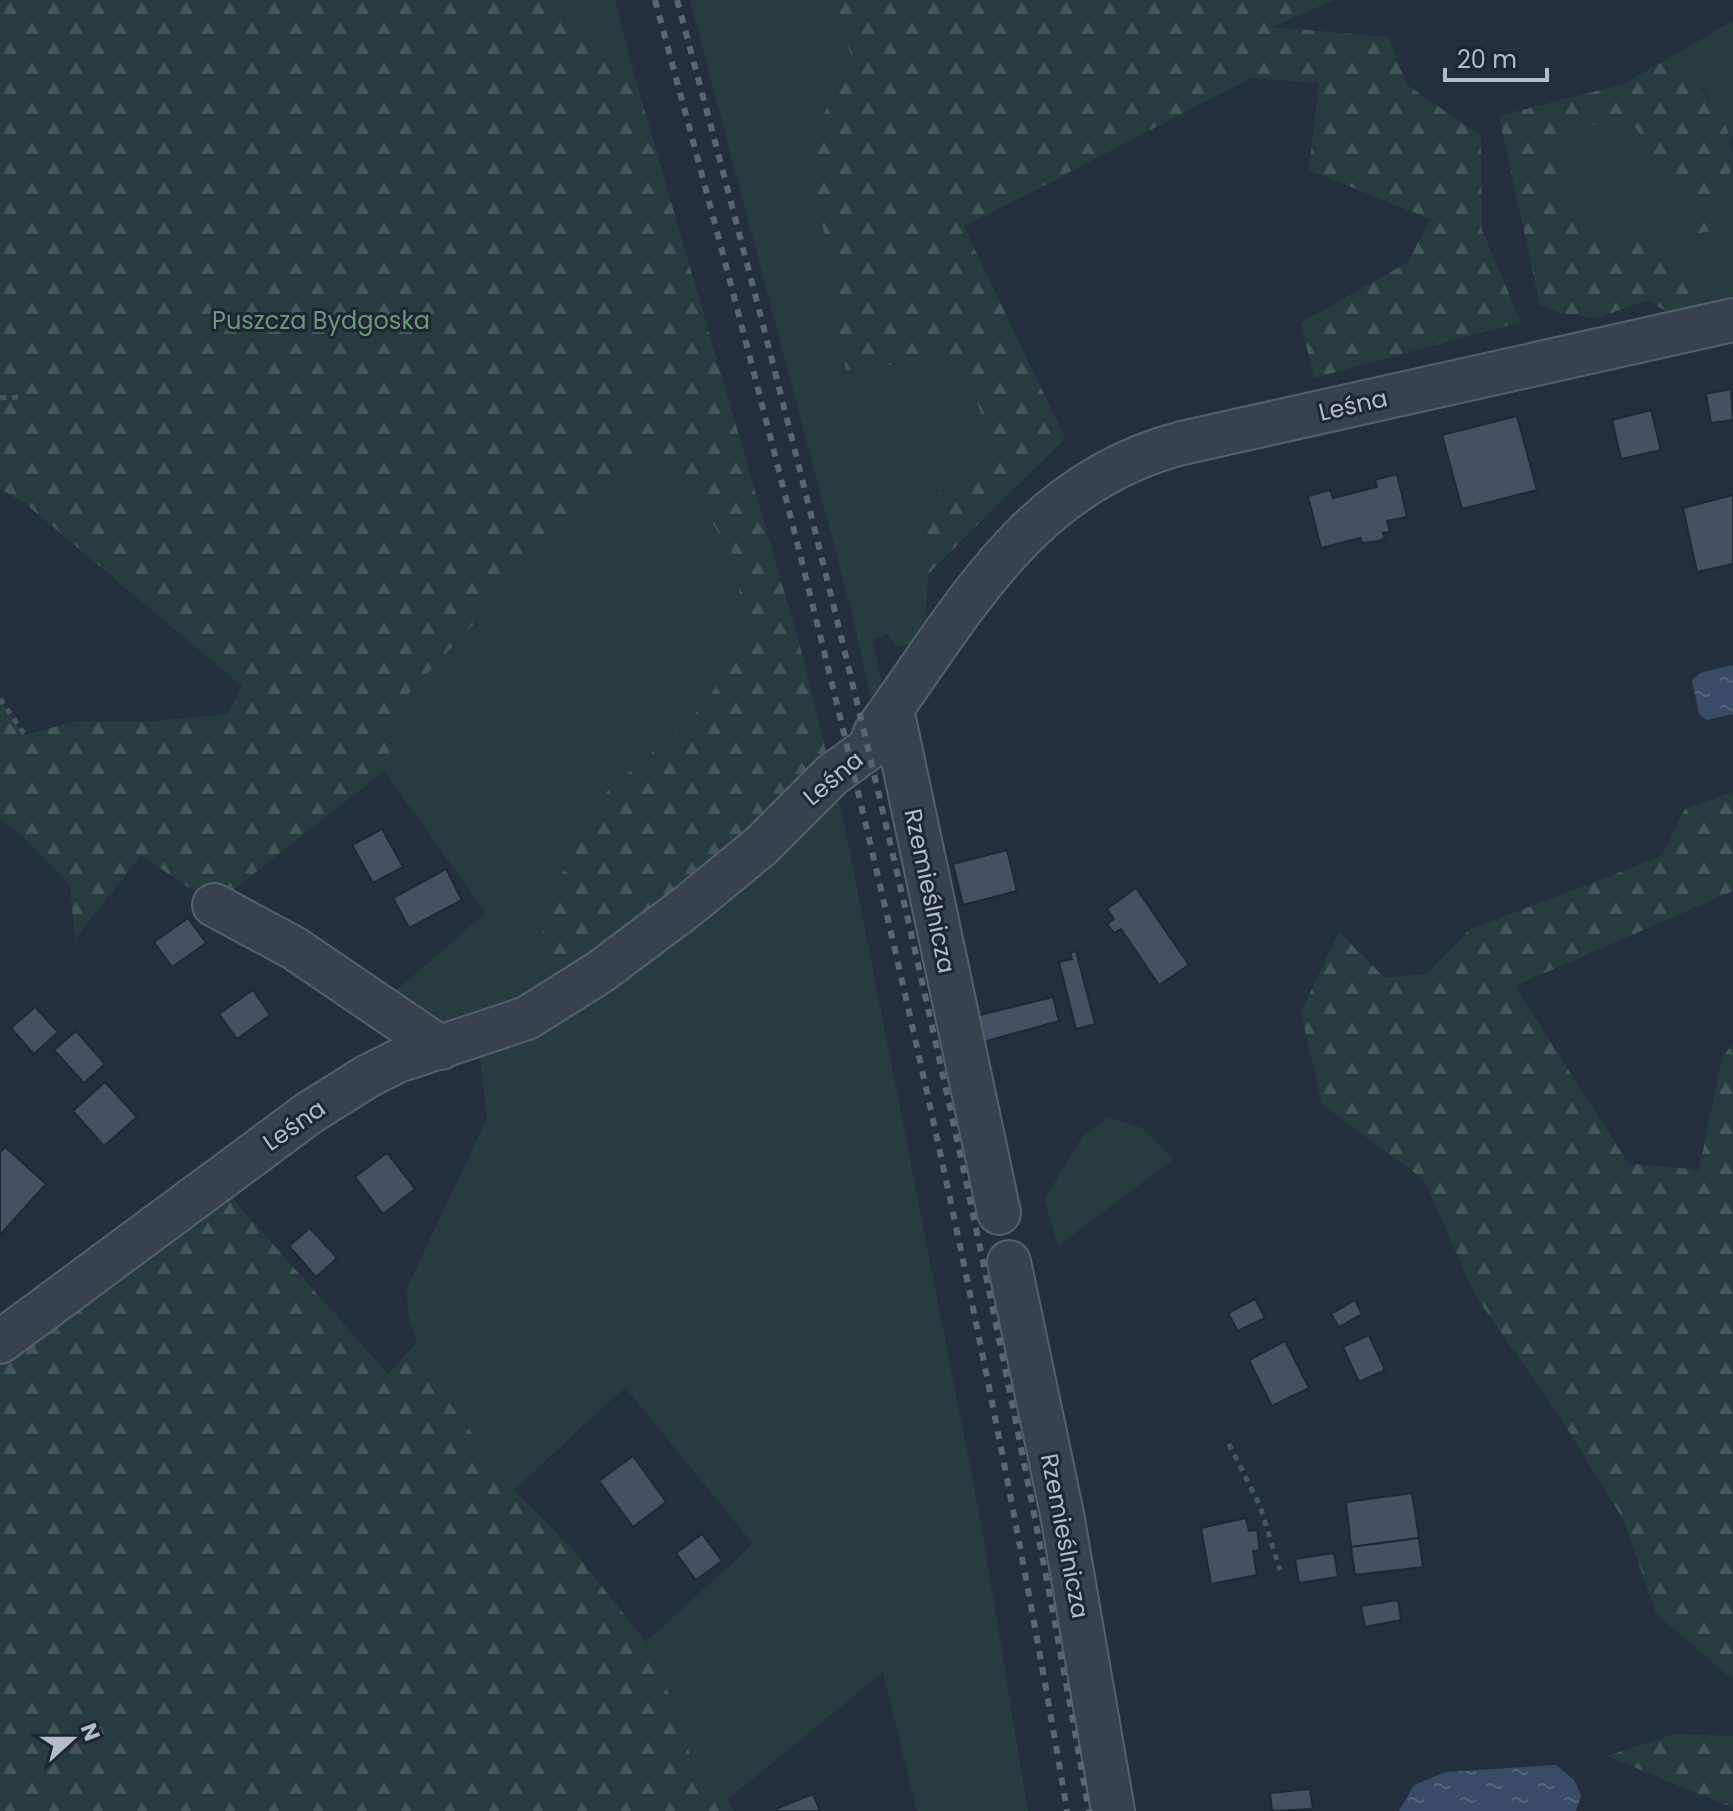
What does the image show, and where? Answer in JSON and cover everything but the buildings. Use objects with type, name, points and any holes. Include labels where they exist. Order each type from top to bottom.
[{"type":"street","name":"Leśna","points":[[0,1342],[309,1113],[378,1071],[527,1018],[637,945],[762,845],[832,775],[869,748],[892,709],[998,559],[1079,489],[1124,462],[1182,443],[1733,320]]},
{"type":"street","name":"Rzemieślnicza","points":[[892,709],[999,1213]]},
{"type":"street","points":[[214,905],[294,948],[441,1048]]},
{"type":"street","name":"Rzemieślnicza","points":[[1009,1262],[1062,1514],[1113,1811]]},
{"type":"path","points":[[0,398],[21,397]]},
{"type":"path","points":[[0,699],[25,735]]},
{"type":"path","points":[[1229,1444],[1260,1506],[1280,1570]]},
{"type":"green space","name":"Puszcza Bydgoska","points":[[0,0],[541,0],[634,74],[800,646],[832,775],[556,1001],[541,921],[566,865],[609,788],[687,724],[745,650],[736,559],[679,473],[639,449],[404,698],[384,771],[214,905],[141,855],[75,939],[70,885],[22,836],[0,820],[0,699],[25,735],[77,721],[154,721],[228,714],[242,686],[27,505],[0,489]]},
{"type":"green space","points":[[541,0],[615,0],[634,74]]},
{"type":"green space","points":[[690,0],[830,0],[853,60],[809,141],[847,371],[959,356],[993,446],[922,509],[928,573],[925,634],[912,644],[897,647],[887,634],[872,640],[884,692],[875,716],[852,613]]},
{"type":"green space","points":[[830,0],[1334,0],[1272,27],[1389,37],[1407,85],[1481,136],[1482,230],[1521,322],[1314,378],[1301,323],[1408,262],[1430,219],[1309,170],[1319,83],[1250,78],[964,227],[1065,438],[928,574],[922,509],[993,445],[959,356],[846,371],[809,141],[853,60]]},
{"type":"green space","points":[[1733,21],[1733,140],[1704,90],[1664,61]]},
{"type":"green space","points":[[1664,61],[1700,88],[1727,128],[1733,158],[1712,231],[1695,234],[1690,205],[1675,202],[1664,172],[1636,128],[1610,123],[1591,125],[1575,135],[1557,154],[1569,216],[1614,245],[1658,234],[1691,285],[1687,307],[1667,312],[1648,300],[1597,318],[1561,313],[1540,305],[1499,116],[1624,84]]},
{"type":"green space","points":[[1606,121],[1636,128],[1664,172],[1675,202],[1690,205],[1695,233],[1733,160],[1733,296],[1687,307],[1690,285],[1614,245],[1569,216],[1557,154],[1580,128]]},
{"type":"green space","points":[[639,449],[679,473],[736,559],[745,650],[687,724],[609,788],[566,865],[541,921],[832,775],[847,837],[980,1518],[1028,1811],[917,1811],[883,1672],[728,1799],[700,1786],[676,1710],[646,1642],[753,1544],[625,1387],[514,1490],[427,1373],[408,1315],[407,1288],[487,1118],[477,1037],[378,1006],[486,913],[384,771],[404,698]]},
{"type":"green space","points":[[1733,792],[1733,891],[1515,986],[1628,1163],[1699,1170],[1722,1058],[1733,1043],[1733,1680],[1656,1613],[1624,1521],[1560,1417],[1475,1295],[1424,1180],[1322,1104],[1301,1012],[1339,932],[1384,977],[1427,974],[1469,930],[1662,856],[1685,809]]},
{"type":"green space","points":[[1108,1117],[1142,1128],[1174,1159],[1058,1246],[1044,1200],[1082,1137]]},
{"type":"green space","points":[[217,1181],[388,1374],[417,1343],[427,1373],[514,1490],[570,1546],[646,1642],[676,1710],[700,1786],[728,1799],[733,1811],[0,1811],[0,1342]]},
{"type":"green space","points":[[1674,1734],[1733,1736],[1733,1808],[1607,1756]]},
{"type":"water","points":[[1733,665],[1733,714],[1706,720],[1699,714],[1692,680],[1700,673]]},
{"type":"water","points":[[1556,1765],[1574,1780],[1581,1795],[1576,1811],[1399,1811],[1414,1785],[1446,1772]]},
{"type":"railway","points":[[655,0],[773,449],[884,900],[982,1354],[1027,1582],[1067,1811]]},
{"type":"railway","points":[[677,0],[795,449],[904,901],[1002,1355],[1089,1811]]}]
